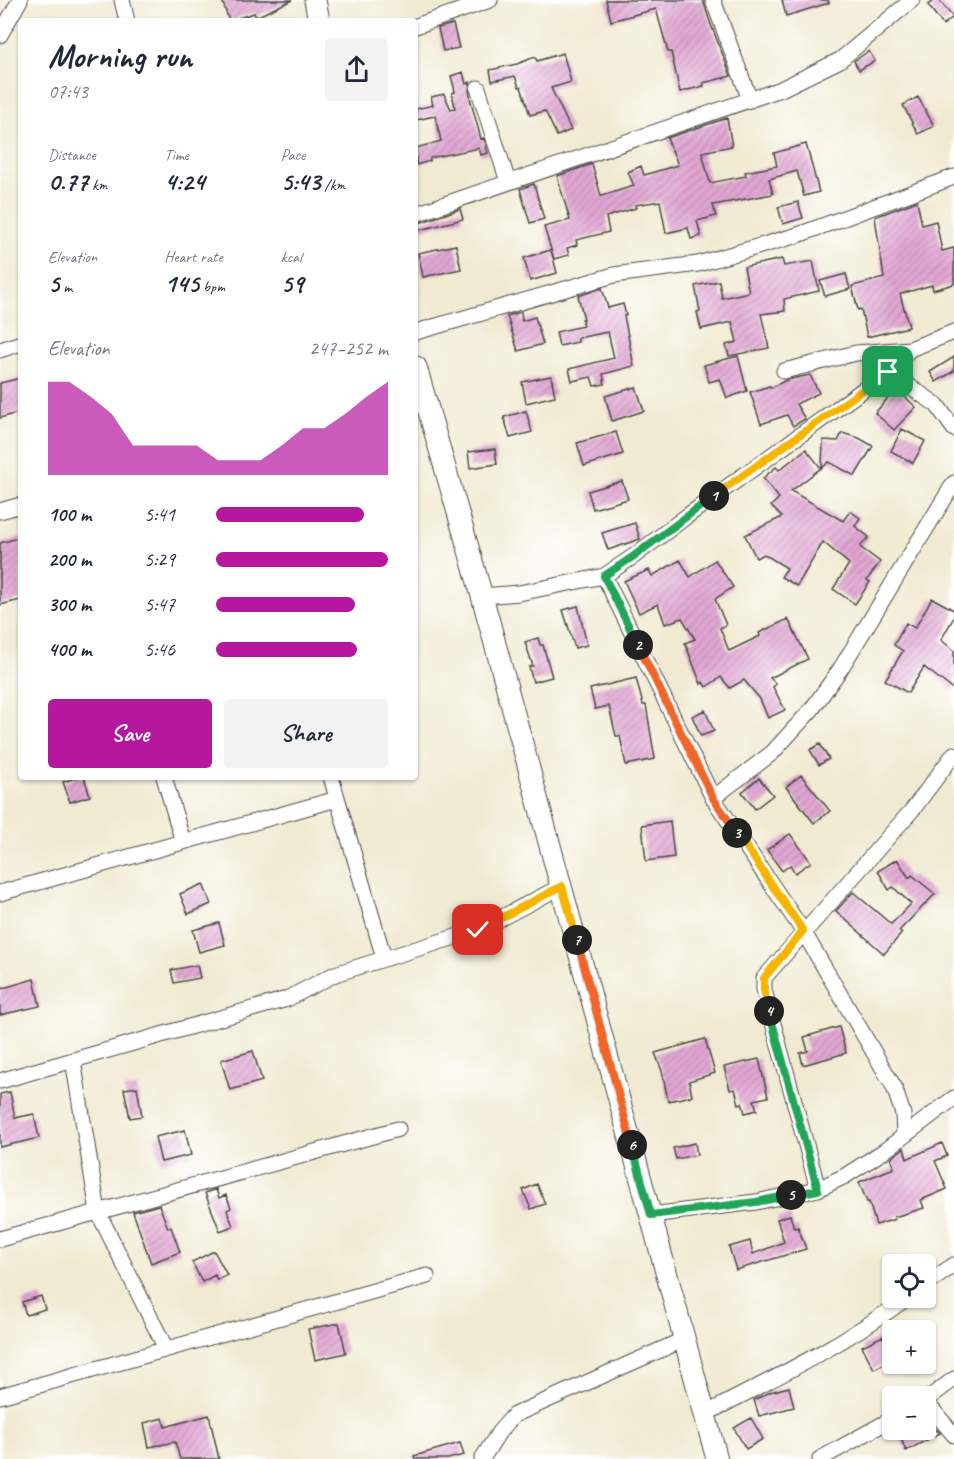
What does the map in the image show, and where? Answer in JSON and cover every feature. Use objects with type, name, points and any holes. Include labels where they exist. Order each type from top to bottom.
[{"type":"street","points":[[0,35],[20,0]]},
{"type":"street","points":[[122,0],[126,18]]},
{"type":"street","points":[[315,0],[318,18]]},
{"type":"street","points":[[418,25],[490,0]]},
{"type":"street","points":[[713,0],[750,100]]},
{"type":"street","points":[[418,213],[782,89],[840,60],[906,2]]},
{"type":"street","points":[[478,88],[508,182]]},
{"type":"street","points":[[418,331],[614,275],[698,264],[798,235],[954,177]]},
{"type":"street","points":[[783,371],[856,353],[910,349],[954,332]]},
{"type":"street","points":[[0,350],[18,344]]},
{"type":"street","points":[[482,596],[519,593],[604,576],[888,372],[910,349]]},
{"type":"street","points":[[888,372],[937,405],[954,429]]},
{"type":"street","points":[[418,374],[562,886],[717,1459]]},
{"type":"street","points":[[713,798],[772,753],[812,709],[841,668],[954,483]]},
{"type":"street","points":[[0,511],[18,506]]},
{"type":"street","points":[[604,576],[713,798],[803,931],[894,1087],[903,1114],[904,1136]]},
{"type":"street","points":[[818,1190],[764,990],[764,978],[803,931],[913,809],[954,754]]},
{"type":"street","points":[[165,780],[183,842]]},
{"type":"street","points":[[332,780],[384,958]]},
{"type":"street","points":[[0,893],[337,799]]},
{"type":"street","points":[[0,1081],[287,999],[335,974],[478,930],[562,886]]},
{"type":"street","points":[[73,1060],[98,1212],[166,1349]]},
{"type":"street","points":[[651,1215],[756,1202],[818,1190],[845,1176],[904,1136],[954,1098]]},
{"type":"street","points":[[0,1239],[398,1130]]},
{"type":"street","points":[[936,1277],[954,1265]]},
{"type":"street","points":[[0,1396],[427,1276]]},
{"type":"street","points":[[705,1413],[821,1354],[875,1322],[894,1308]]},
{"type":"street","points":[[482,1459],[499,1432],[514,1415],[685,1339]]},
{"type":"street","points":[[936,1393],[954,1379]]},
{"type":"street","points":[[936,1413],[954,1435]]},
{"type":"street","points":[[820,1459],[882,1425]]},
{"type":"building","points":[[222,0],[292,0],[256,17],[254,13],[238,18],[228,18]]},
{"type":"building","points":[[606,0],[703,0],[731,76],[680,92],[671,52],[668,52],[656,9],[611,21]]},
{"type":"building","points":[[782,0],[828,0],[829,3],[786,16]]},
{"type":"building","points":[[934,0],[939,0],[953,17],[943,25],[928,5]]},
{"type":"building","points":[[453,24],[459,48],[443,51],[438,28]]},
{"type":"building","points":[[869,51],[875,61],[859,70],[854,61]]},
{"type":"building","points":[[563,53],[571,82],[551,88],[571,130],[557,136],[545,111],[530,115],[515,76],[492,81],[490,70],[535,57],[537,61]]},
{"type":"building","points":[[463,72],[466,84],[470,82],[471,102],[481,139],[484,138],[488,153],[481,155],[479,148],[430,158],[430,161],[418,164],[418,147],[441,141],[435,116],[418,120],[418,109],[433,105],[431,97],[444,94],[451,109],[455,108],[452,93],[455,92],[451,76]]},
{"type":"building","points":[[918,97],[934,126],[918,134],[903,105]]},
{"type":"building","points":[[727,118],[732,146],[702,152],[710,183],[746,176],[745,172],[777,166],[774,153],[806,144],[819,192],[804,196],[797,171],[769,179],[773,194],[713,205],[716,216],[697,221],[701,236],[691,239],[688,228],[666,233],[660,201],[635,205],[636,208],[606,217],[609,232],[576,240],[577,245],[567,248],[569,255],[554,259],[544,227],[570,220],[557,176],[592,164],[601,196],[634,186],[628,172],[641,166],[644,175],[678,165],[667,138]]},
{"type":"building","points":[[534,184],[544,219],[530,223],[520,189]]},
{"type":"building","points":[[917,201],[922,225],[936,221],[942,251],[954,248],[954,284],[933,290],[932,285],[900,294],[909,327],[867,337],[861,309],[858,310],[852,286],[884,278],[875,217]]},
{"type":"building","points":[[798,202],[803,218],[783,224],[778,207]]},
{"type":"building","points":[[460,209],[463,219],[418,230],[418,223]]},
{"type":"building","points":[[456,245],[461,269],[423,277],[418,253]]},
{"type":"building","points":[[551,250],[557,273],[530,281],[524,258]]},
{"type":"building","points":[[782,259],[784,266],[813,261],[819,291],[784,299],[785,311],[761,314],[769,348],[729,356],[726,345],[737,342],[732,322],[701,329],[695,286],[719,281],[722,298],[749,292],[744,267]]},
{"type":"building","points":[[846,274],[850,289],[825,296],[820,281]]},
{"type":"building","points":[[602,288],[608,308],[623,304],[634,366],[603,374],[605,384],[594,386],[591,377],[572,381],[569,369],[614,358],[608,332],[578,338],[578,342],[559,346],[556,332],[583,326],[582,319],[584,319],[578,296]]},
{"type":"building","points":[[521,312],[522,321],[535,317],[543,344],[518,351],[507,316]]},
{"type":"building","points":[[738,356],[747,391],[727,398],[720,379],[709,382],[704,365]]},
{"type":"building","points":[[954,357],[954,371],[936,382],[930,372]]},
{"type":"building","points":[[810,375],[819,393],[796,404],[805,419],[793,426],[787,415],[761,424],[750,392],[770,386],[771,388],[786,380]]},
{"type":"building","points":[[551,376],[555,396],[526,403],[522,382]]},
{"type":"building","points":[[18,379],[18,413],[0,418],[0,383]]},
{"type":"building","points":[[636,387],[644,411],[612,421],[605,396]]},
{"type":"building","points":[[896,389],[916,407],[894,430],[875,413]]},
{"type":"building","points":[[526,411],[532,432],[510,438],[504,417]]},
{"type":"building","points":[[902,429],[925,441],[913,463],[891,451]]},
{"type":"building","points":[[616,432],[623,454],[584,466],[577,443]]},
{"type":"building","points":[[842,433],[859,438],[873,446],[855,476],[829,462],[822,468],[823,440],[838,441]]},
{"type":"building","points":[[495,449],[497,464],[470,468],[468,452]]},
{"type":"building","points":[[806,449],[821,468],[791,491],[843,521],[850,511],[860,518],[855,526],[869,537],[860,547],[880,562],[867,580],[870,582],[855,604],[833,589],[849,564],[823,542],[797,586],[781,577],[787,568],[764,554],[756,558],[745,535],[782,517],[771,506],[779,498],[763,478],[776,467],[779,470]]},
{"type":"building","points":[[622,481],[628,499],[593,509],[588,491]]},
{"type":"building","points":[[635,523],[640,539],[608,550],[602,533]]},
{"type":"building","points":[[18,538],[18,601],[0,605],[0,543]]},
{"type":"building","points":[[680,560],[690,577],[715,560],[733,587],[715,599],[726,625],[720,628],[729,651],[788,619],[808,659],[770,678],[776,684],[773,687],[785,710],[768,718],[760,699],[744,680],[730,688],[721,677],[706,687],[703,682],[701,684],[685,643],[695,639],[682,618],[665,624],[658,604],[639,613],[624,581],[649,570],[652,576]]},
{"type":"building","points":[[932,598],[954,610],[954,617],[941,640],[954,650],[954,690],[924,667],[908,693],[885,680],[903,651],[894,645],[906,623],[915,628]]},
{"type":"building","points":[[578,606],[587,645],[575,648],[563,610]]},
{"type":"building","points":[[538,638],[540,645],[543,645],[552,677],[533,682],[529,667],[533,666],[525,642]]},
{"type":"building","points":[[636,678],[643,705],[646,705],[655,759],[626,765],[620,736],[616,736],[609,706],[595,709],[590,689]]},
{"type":"building","points":[[705,710],[714,731],[701,736],[692,716]]},
{"type":"building","points":[[820,744],[829,759],[819,765],[810,750]]},
{"type":"building","points":[[801,775],[830,811],[814,823],[786,787]]},
{"type":"building","points":[[759,778],[773,795],[755,809],[742,792]]},
{"type":"building","points":[[85,780],[90,796],[70,802],[63,782]]},
{"type":"building","points":[[670,821],[674,857],[646,861],[642,825]]},
{"type":"building","points":[[790,834],[811,862],[795,873],[790,865],[782,871],[767,850]]},
{"type":"building","points":[[897,859],[909,878],[912,875],[935,894],[899,931],[902,933],[884,954],[836,911],[853,892],[891,924],[911,904],[893,887],[889,890],[878,871]]},
{"type":"building","points":[[203,884],[211,904],[188,914],[180,894]]},
{"type":"building","points":[[219,923],[225,945],[199,952],[193,930]]},
{"type":"building","points":[[197,965],[200,978],[174,983],[171,970]]},
{"type":"building","points":[[34,979],[40,1006],[0,1015],[0,989]]},
{"type":"building","points":[[839,1027],[846,1053],[803,1065],[800,1053],[808,1051],[804,1037]]},
{"type":"building","points":[[705,1039],[715,1073],[689,1081],[692,1096],[668,1101],[662,1071],[655,1053]]},
{"type":"building","points":[[253,1051],[262,1081],[230,1090],[221,1060]]},
{"type":"building","points":[[759,1059],[768,1097],[754,1100],[757,1110],[745,1113],[742,1103],[739,1104],[735,1089],[730,1090],[724,1067]]},
{"type":"building","points":[[137,1087],[142,1116],[130,1118],[124,1089]]},
{"type":"building","points":[[10,1092],[15,1118],[34,1114],[39,1138],[0,1147],[0,1094]]},
{"type":"building","points":[[185,1130],[191,1155],[161,1162],[155,1137]]},
{"type":"building","points":[[695,1143],[697,1155],[676,1159],[673,1148]]},
{"type":"building","points":[[942,1143],[947,1156],[935,1161],[947,1189],[921,1200],[924,1208],[876,1225],[869,1202],[859,1182],[894,1168],[891,1158],[904,1148],[907,1159]]},
{"type":"building","points":[[537,1184],[545,1204],[531,1209],[523,1190]]},
{"type":"building","points":[[216,1189],[219,1198],[226,1195],[231,1208],[227,1210],[233,1226],[220,1231],[205,1193]]},
{"type":"building","points":[[159,1205],[168,1228],[171,1227],[180,1252],[151,1263],[133,1212]]},
{"type":"building","points":[[790,1215],[794,1228],[798,1227],[806,1249],[736,1270],[729,1247],[750,1241],[753,1254],[784,1242],[777,1219]]},
{"type":"building","points":[[214,1251],[227,1275],[217,1280],[215,1275],[202,1282],[192,1262]]},
{"type":"building","points":[[41,1296],[45,1309],[26,1315],[22,1302]]},
{"type":"building","points":[[339,1323],[346,1353],[315,1360],[308,1329]]},
{"type":"building","points":[[882,1336],[882,1365],[874,1369],[862,1346]]},
{"type":"building","points":[[789,1387],[794,1407],[759,1416],[754,1400],[770,1392]]},
{"type":"building","points":[[209,1415],[219,1459],[180,1459],[175,1442],[149,1447],[144,1423],[163,1418],[165,1427]]},
{"type":"building","points":[[751,1418],[763,1439],[746,1449],[734,1428]]},
{"type":"building","points":[[901,1440],[927,1440],[906,1451]]},
{"type":"building","points":[[460,1443],[464,1455],[448,1459],[415,1459],[414,1456]]},
{"type":"route","points":[[478,930],[562,886],[651,1215],[756,1202],[818,1190],[764,990],[764,978],[803,931],[713,798],[604,576],[888,372]]}]
